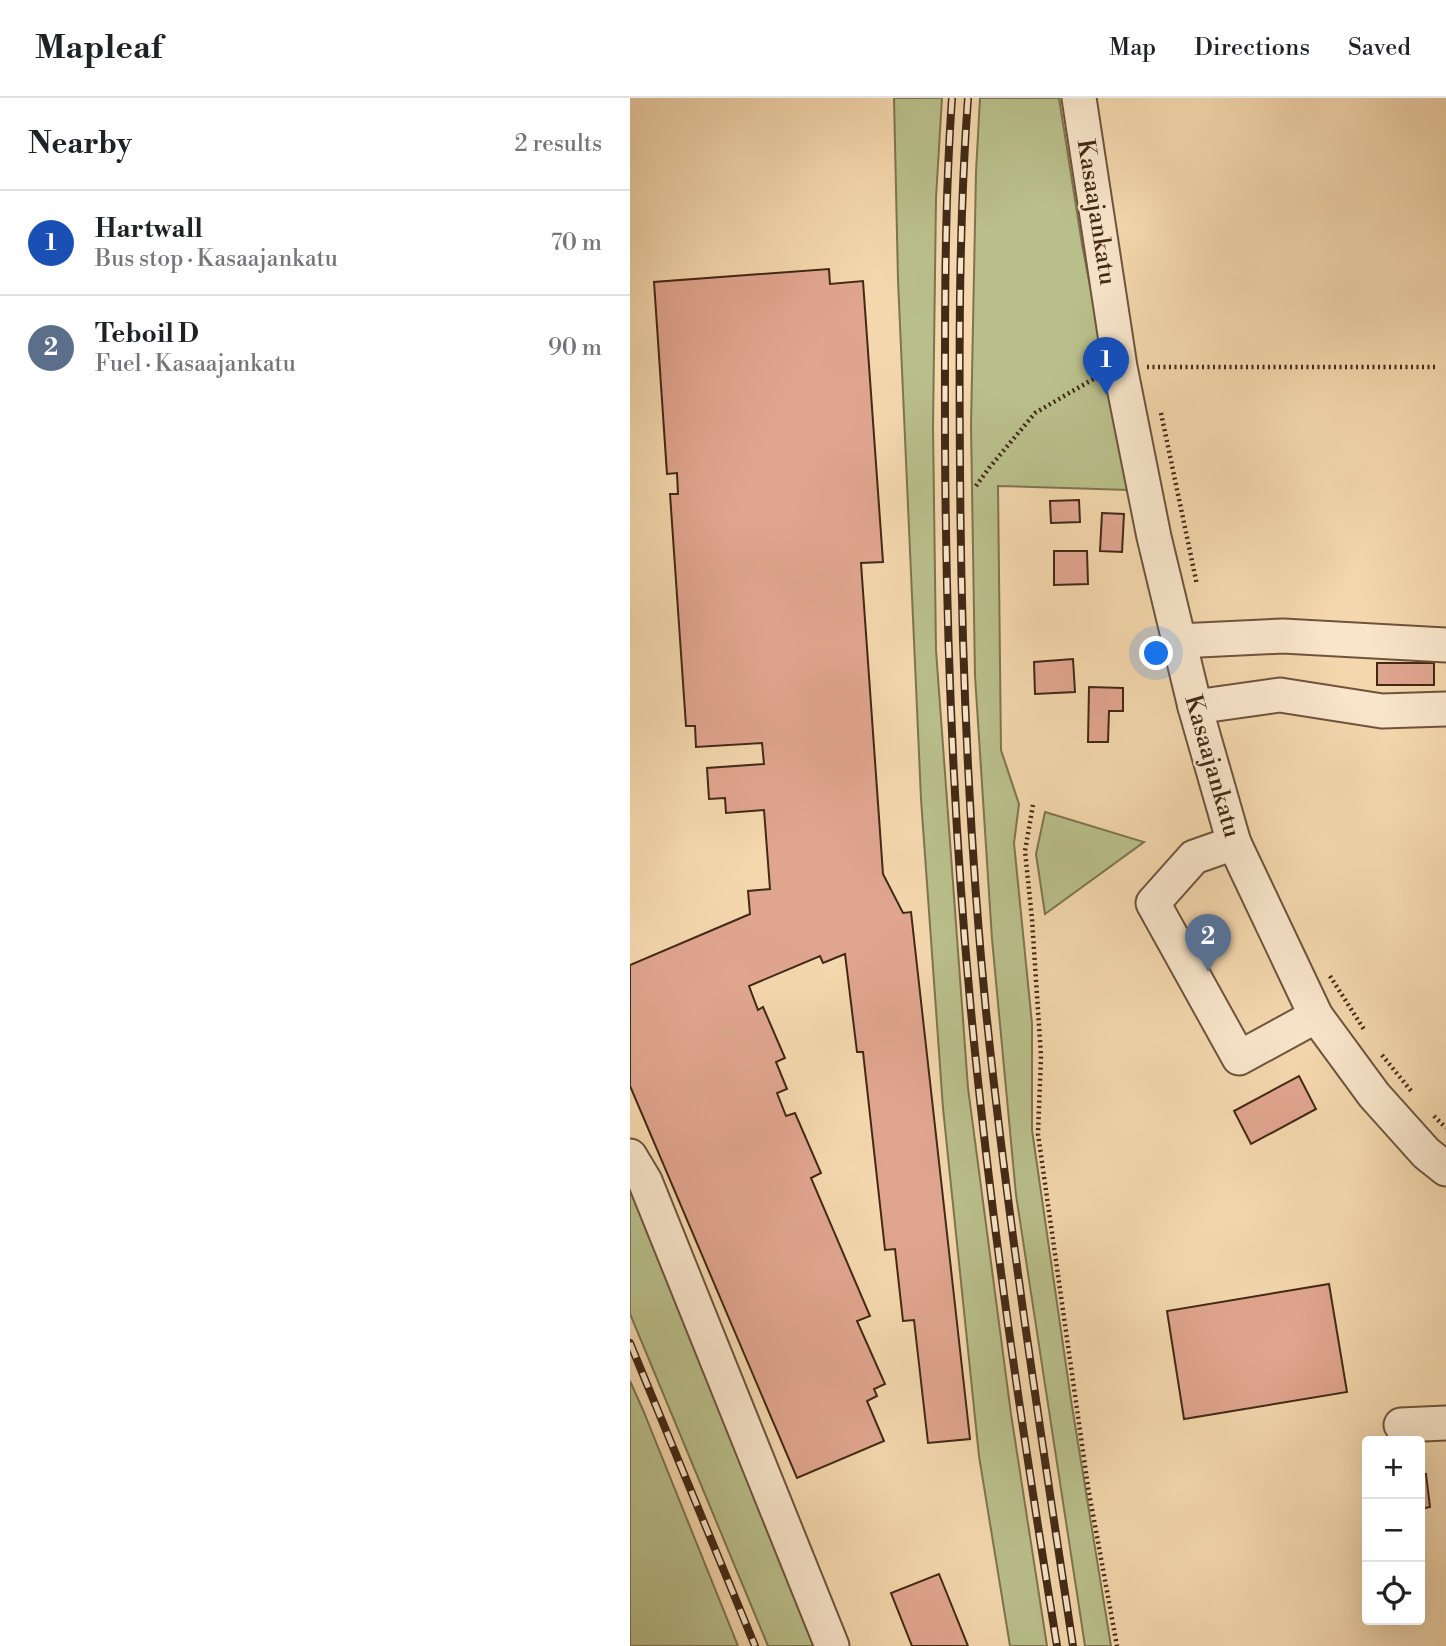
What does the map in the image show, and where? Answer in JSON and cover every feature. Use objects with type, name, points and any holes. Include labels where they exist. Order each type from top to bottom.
[{"type":"street","name":"Kasaajankatu","points":[[1079,98],[1136,367],[1154,537],[1195,707],[1234,843],[1316,1016],[1374,1095],[1426,1153],[1446,1169]]},
{"type":"street","points":[[1179,641],[1283,636],[1446,645]]},
{"type":"street","points":[[1195,707],[1280,695],[1382,711],[1446,709]]},
{"type":"street","points":[[1234,843],[1194,857],[1153,903],[1239,1058],[1316,1016]]},
{"type":"street","points":[[630,1156],[645,1181],[832,1646]]},
{"type":"street","points":[[1401,1425],[1446,1423]]},
{"type":"path","points":[[976,486],[1035,413],[1088,381],[1136,367],[1436,367]]},
{"type":"path","points":[[1033,805],[1025,851],[1041,1056],[1038,1134],[1088,1488],[1117,1646]]},
{"type":"green space","points":[[894,98],[942,98],[936,198],[933,427],[936,650],[968,1088],[1011,1414],[1047,1646],[1010,1646],[979,1456],[943,1108],[921,799],[898,280]]},
{"type":"green space","points":[[980,98],[1059,98],[1082,244],[1129,490],[998,486],[1001,750],[1019,804],[1014,843],[1032,1024],[1032,1130],[1071,1400],[1111,1646],[1085,1646],[1016,1195],[992,939],[975,676],[971,426]]},
{"type":"green space","points":[[1045,812],[1144,842],[1045,914],[1036,854]]},
{"type":"green space","points":[[630,1190],[640,1208],[822,1646],[768,1646],[630,1314]]},
{"type":"green space","points":[[630,1381],[643,1410],[738,1646],[630,1646]]},
{"type":"building","points":[[829,269],[830,284],[863,281],[883,562],[861,563],[883,874],[903,913],[911,912],[970,1439],[928,1443],[914,1320],[903,1321],[895,1249],[885,1250],[863,1052],[857,1052],[845,954],[823,963],[820,956],[749,986],[758,1010],[763,1007],[785,1058],[776,1062],[787,1089],[777,1093],[786,1116],[795,1113],[821,1173],[811,1178],[870,1316],[857,1321],[885,1384],[874,1389],[877,1396],[867,1401],[884,1441],[797,1478],[630,1086],[630,965],[750,914],[748,891],[770,889],[764,810],[726,813],[725,798],[709,799],[707,768],[764,764],[762,743],[696,747],[695,726],[686,726],[670,494],[678,494],[677,473],[667,474],[654,282]]},
{"type":"building","points":[[1079,500],[1080,522],[1051,523],[1050,501]]},
{"type":"building","points":[[1102,513],[1124,514],[1122,552],[1100,551]]},
{"type":"building","points":[[1054,551],[1087,551],[1088,584],[1054,585]]},
{"type":"building","points":[[1073,659],[1075,692],[1035,694],[1034,662]]},
{"type":"building","points":[[1377,663],[1434,663],[1434,685],[1377,685]]},
{"type":"building","points":[[1089,687],[1123,688],[1123,711],[1109,711],[1108,742],[1088,742]]},
{"type":"building","points":[[1299,1076],[1316,1109],[1251,1144],[1234,1111]]},
{"type":"building","points":[[1329,1284],[1347,1392],[1184,1419],[1167,1311]]},
{"type":"building","points":[[1425,1474],[1430,1507],[1425,1508],[1425,1499]]},
{"type":"building","points":[[939,1574],[968,1646],[912,1646],[891,1593]]},
{"type":"railway","points":[[952,98],[946,270],[945,442],[949,656],[959,869],[979,1091],[998,1250],[1057,1646]]},
{"type":"railway","points":[[968,98],[961,236],[960,465],[964,670],[974,875],[1004,1170],[1073,1646]]},
{"type":"railway","points":[[630,1343],[755,1646]]},
{"type":"place","name":"Hartwall","points":[[1106,395]]},
{"type":"place","name":"Teboil D","points":[[1208,972]]}]
